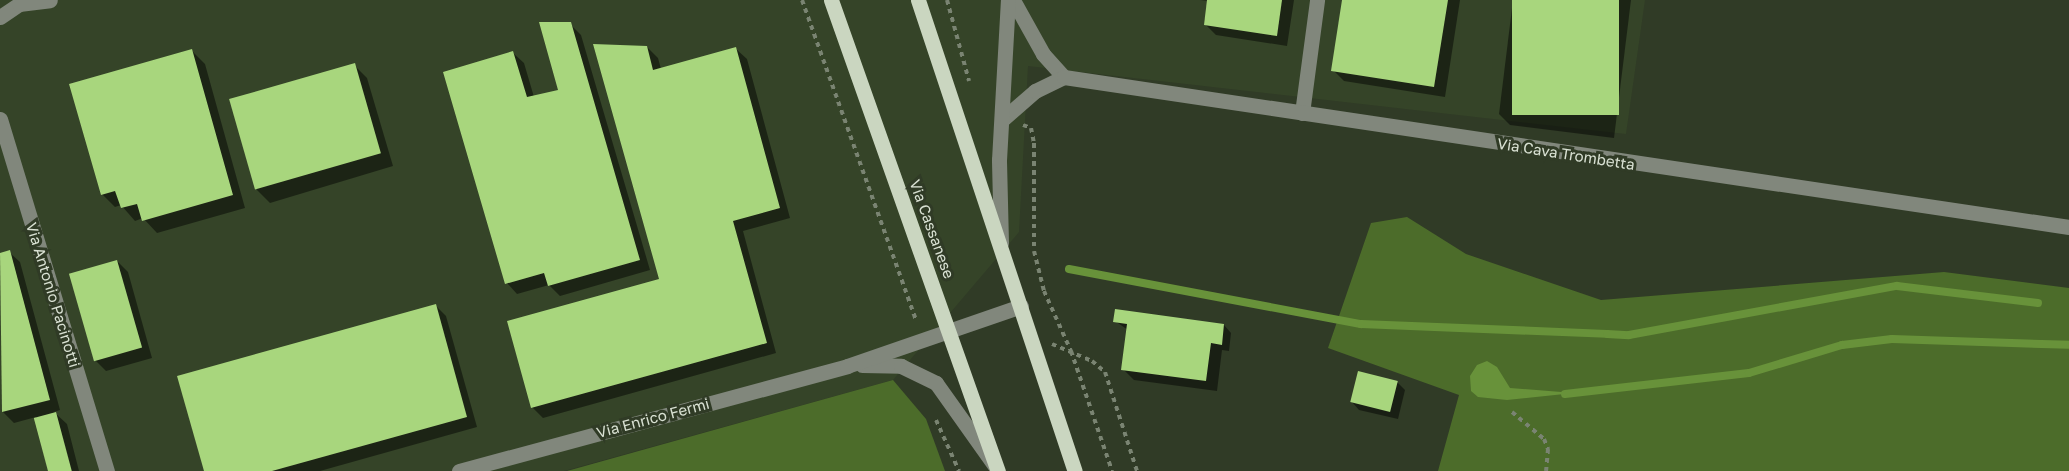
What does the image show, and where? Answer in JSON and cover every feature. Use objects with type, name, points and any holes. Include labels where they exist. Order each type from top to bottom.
[{"type":"main road","name":"Via Cassanese","points":[[831,0],[998,471]]},
{"type":"main road","points":[[918,0],[1076,471]]},
{"type":"street","points":[[0,17],[19,4],[50,0]]},
{"type":"street","points":[[1001,243],[999,160],[1004,118],[1008,0]]},
{"type":"street","points":[[1004,118],[1035,91],[1064,77],[1043,54],[1014,0]]},
{"type":"street","points":[[1302,113],[1317,0]]},
{"type":"street","name":"Via Cava Trombetta","points":[[1064,77],[1636,165],[2069,227]]},
{"type":"street","name":"Via Antonio Pacinotti","points":[[0,119],[107,471]]},
{"type":"street","name":"Via Enrico Fermi","points":[[459,471],[847,366],[1021,306]]},
{"type":"street","name":"Via Enrico Fermi","points":[[847,366],[901,366],[936,383],[998,471]]},
{"type":"path","points":[[802,0],[923,340]]},
{"type":"path","points":[[948,0],[972,93]]},
{"type":"path","points":[[1004,118],[1031,128],[1034,251],[1044,291],[1071,351],[1112,471]]},
{"type":"path","points":[[1031,335],[1071,351],[1105,372],[1137,471]]},
{"type":"path","points":[[936,383],[933,413],[959,471]]},
{"type":"path","points":[[1512,412],[1544,439],[1548,449],[1546,471]]},
{"type":"shaded area","points":[[0,0],[1645,0],[1626,134],[1028,66],[1019,232],[893,380],[564,471],[0,471]]},
{"type":"shaded area","points":[[1407,217],[1466,254],[1601,300],[1944,272],[2069,288],[2069,471],[1438,471],[1459,395],[1328,348],[1371,223]]},
{"type":"shaded area","points":[[1487,361],[1497,367],[1510,388],[1574,393],[1507,400],[1478,397],[1471,391],[1470,376],[1477,365]]},
{"type":"shaded area","points":[[893,380],[926,419],[945,471],[567,471]]},
{"type":"building","points":[[1207,0],[1282,0],[1277,36],[1204,25]]},
{"type":"building","points":[[1342,0],[1448,0],[1434,87],[1331,71]]},
{"type":"building","points":[[1512,0],[1619,0],[1619,115],[1512,115]]},
{"type":"building","points":[[539,22],[571,22],[640,260],[548,286],[544,273],[505,284],[443,72],[513,51],[527,97],[558,90]]},
{"type":"building","points":[[593,44],[647,46],[653,70],[736,47],[780,208],[733,221],[767,343],[531,408],[507,321],[659,279]]},
{"type":"building","points":[[192,49],[233,195],[142,221],[137,204],[121,208],[115,191],[101,195],[69,84]]},
{"type":"building","points":[[355,63],[381,153],[255,189],[229,99]]},
{"type":"building","points":[[10,250],[50,400],[2,412],[0,253]]},
{"type":"building","points":[[117,260],[142,347],[94,361],[69,274]]},
{"type":"building","points":[[436,304],[467,417],[272,471],[204,471],[177,376]]},
{"type":"building","points":[[1115,309],[1224,324],[1222,345],[1211,343],[1206,381],[1121,370],[1127,324],[1113,322]]},
{"type":"building","points":[[1358,371],[1398,381],[1390,412],[1350,402]]},
{"type":"building","points":[[56,412],[72,471],[48,471],[34,418]]},
{"type":"waterway","points":[[1069,269],[1361,324],[1629,335],[1897,286],[2038,303]]},
{"type":"waterway","points":[[1565,394],[1749,373],[1842,345],[1892,339],[2069,345]]}]
